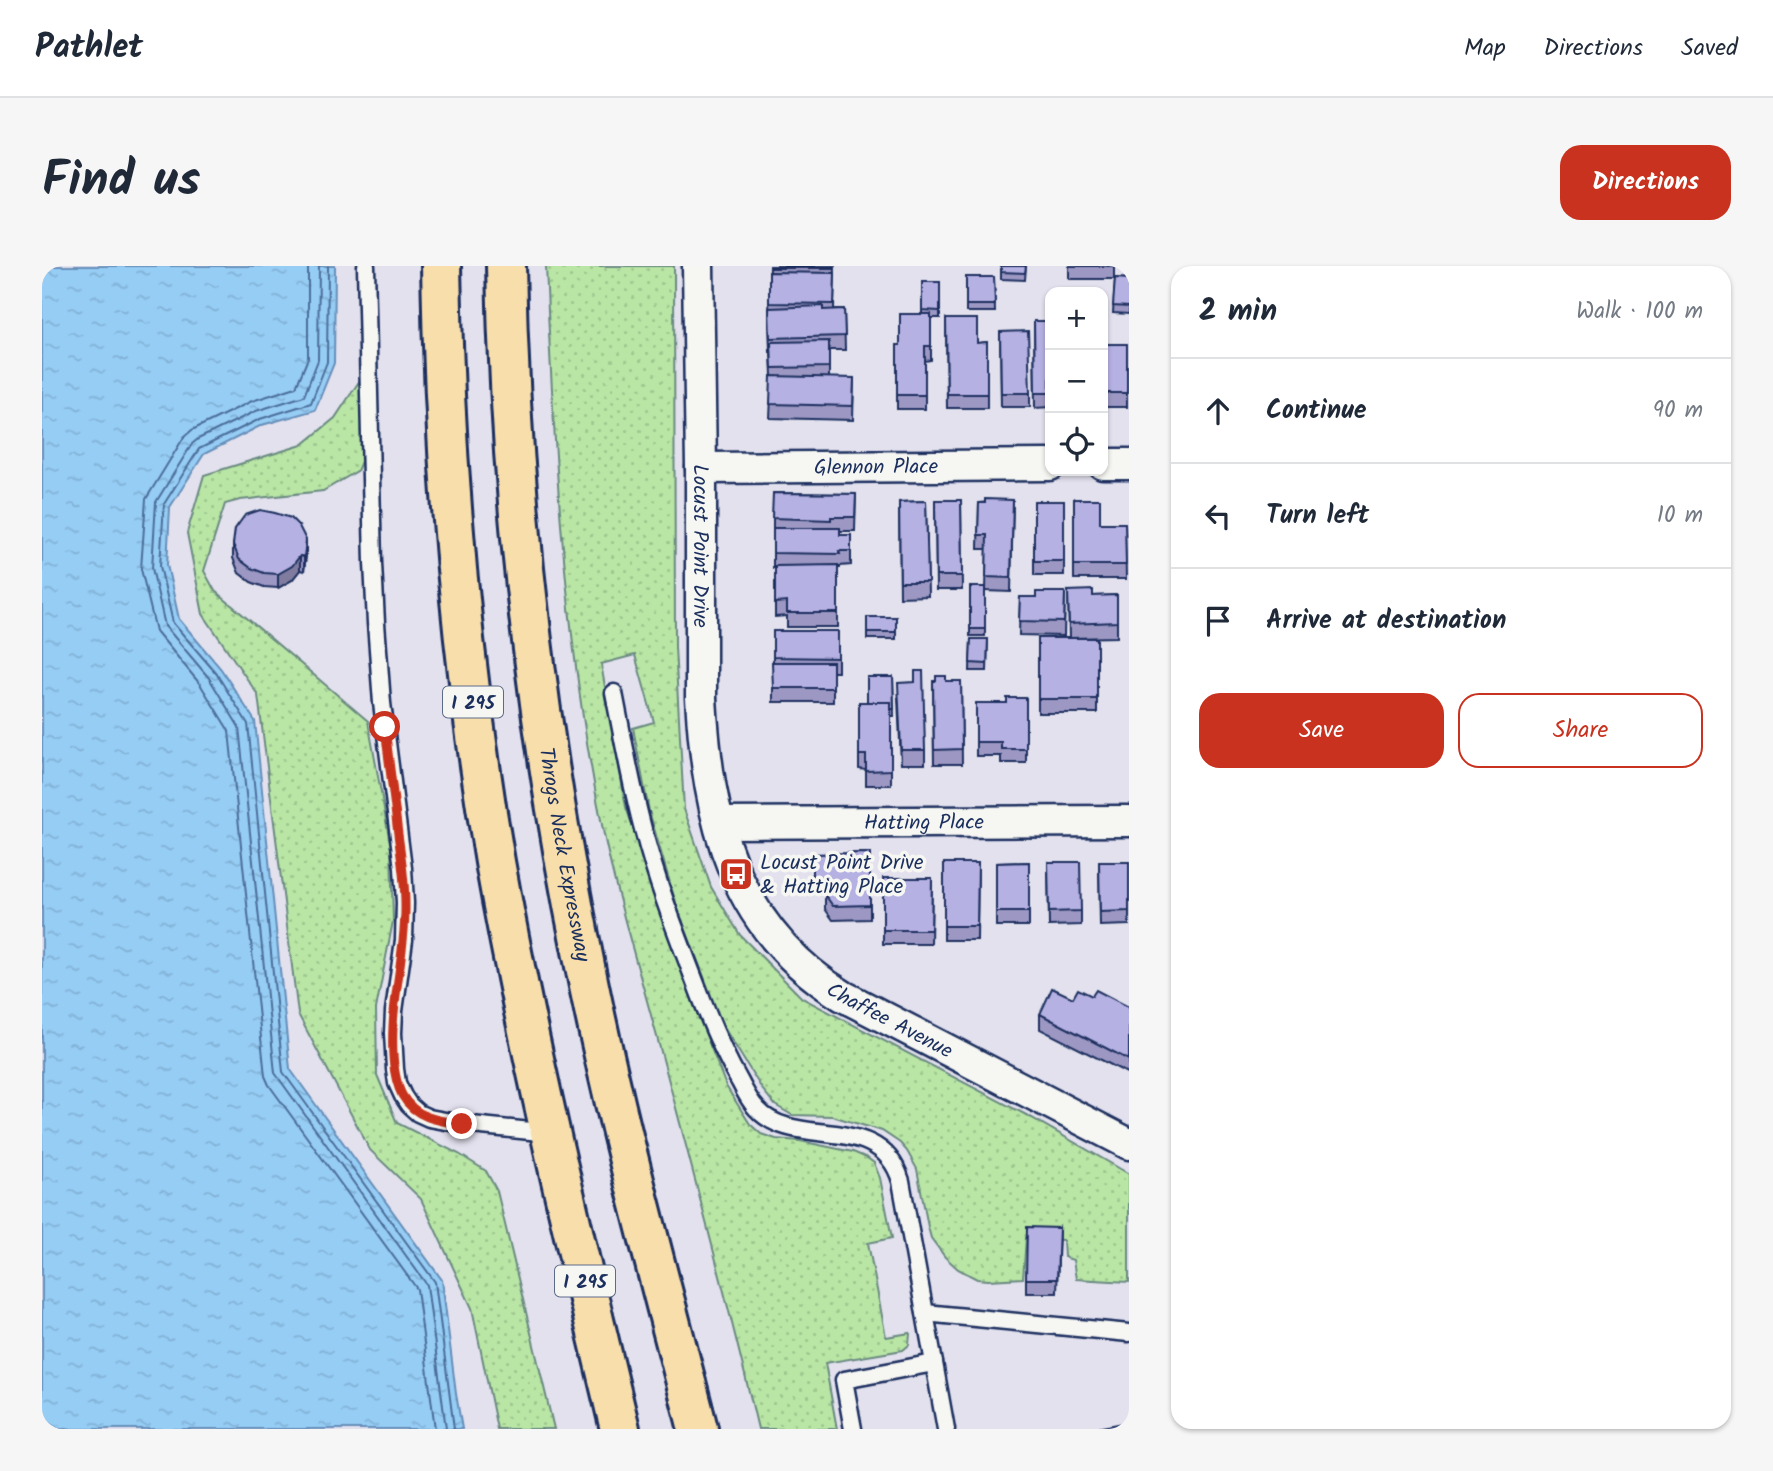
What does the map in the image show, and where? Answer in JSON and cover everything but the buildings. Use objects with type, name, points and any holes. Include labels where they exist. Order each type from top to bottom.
[{"type":"highway","name":"I 295","points":[[441,266],[449,457],[469,674],[495,860],[550,1133],[620,1429]]},
{"type":"highway","name":"Throgs Neck Expressway","points":[[506,266],[508,352],[519,513],[536,669],[557,818],[606,1066],[698,1429]]},
{"type":"street","name":"Locust Point Drive","points":[[698,266],[701,698],[710,783],[719,823]]},
{"type":"street","points":[[1108,464],[1129,464]]},
{"type":"street","name":"Glennon Place","points":[[701,468],[1045,465]]},
{"type":"street","name":"Hatting Place","points":[[719,823],[1129,821]]},
{"type":"street","name":"Chaffee Avenue","points":[[719,823],[726,851],[757,915],[786,952],[824,984],[1129,1144]]},
{"type":"lane","points":[[366,266],[376,623],[382,703],[403,868],[405,904],[403,950],[393,1032],[397,1083],[409,1105],[429,1118],[550,1133]]},
{"type":"lane","points":[[614,693],[643,830],[662,894],[708,1015],[727,1059],[752,1103],[770,1120],[783,1125],[864,1140],[880,1148],[895,1165],[901,1181],[946,1429]]},
{"type":"lane","points":[[925,1312],[1129,1333]]},
{"type":"lane","points":[[853,1429],[844,1380],[934,1363]]},
{"type":"green space","points":[[546,266],[674,266],[675,647],[684,809],[711,887],[740,935],[802,998],[1032,1118],[1129,1174],[1129,1282],[1076,1279],[1073,1260],[1064,1257],[1063,1240],[1026,1238],[1023,1278],[977,1279],[958,1269],[931,1238],[917,1169],[900,1143],[882,1131],[832,1116],[792,1115],[775,1105],[723,1026],[677,907],[649,811],[633,728],[654,722],[635,655],[601,664],[626,807],[684,979],[726,1086],[750,1124],[761,1134],[853,1152],[874,1163],[880,1178],[892,1238],[868,1243],[886,1337],[910,1333],[909,1345],[903,1350],[825,1363],[837,1429],[758,1429],[698,1191],[616,889],[591,765],[563,552]]},
{"type":"green space","points":[[362,377],[362,459],[357,471],[323,491],[225,504],[204,571],[215,591],[368,721],[391,848],[393,921],[376,1009],[377,1075],[397,1123],[459,1154],[486,1171],[497,1191],[554,1429],[497,1429],[472,1308],[421,1199],[370,1150],[298,1014],[258,695],[203,614],[187,533],[204,475],[302,445],[335,418]]},
{"type":"water","points":[[42,266],[335,266],[334,363],[315,410],[262,425],[204,454],[170,507],[167,565],[179,619],[221,669],[255,721],[290,1069],[442,1280],[462,1429],[42,1429]]},
{"type":"place","name":"Locust Point Drive & Hatting Place","points":[[736,874]]},
{"type":"route","points":[[385,727],[405,904],[404,940],[393,1032],[397,1083],[409,1105],[418,1113],[429,1118],[462,1124]]}]
